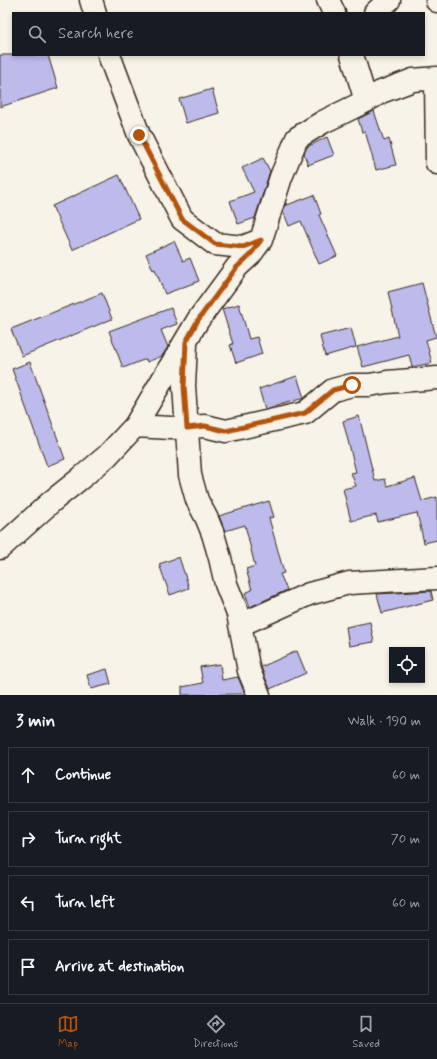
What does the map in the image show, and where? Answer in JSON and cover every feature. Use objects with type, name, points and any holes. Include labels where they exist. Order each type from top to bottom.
[{"type":"street","points":[[91,0],[95,12]]},
{"type":"street","points":[[328,0],[334,12]]},
{"type":"street","points":[[376,12],[389,0]]},
{"type":"street","points":[[109,56],[139,135],[182,219],[215,244],[243,247],[261,240]]},
{"type":"street","points":[[352,56],[366,101]]},
{"type":"street","points":[[0,548],[51,502],[107,456],[135,426],[198,320],[237,267],[250,255],[261,240],[281,177],[297,138],[323,122],[381,92],[413,80],[437,78],[437,163]]},
{"type":"street","points":[[186,342],[184,386],[190,475],[197,500],[213,534],[226,584],[238,614],[250,671],[259,695]]},
{"type":"street","points":[[135,426],[171,428],[205,426],[226,431],[305,413],[333,390],[352,385],[369,385],[437,378]]},
{"type":"street","points":[[240,625],[309,594],[349,583],[437,578]]},
{"type":"building","points":[[0,55],[48,56],[58,88],[0,107]]},
{"type":"building","points":[[212,89],[219,113],[186,123],[179,99]]},
{"type":"building","points":[[374,111],[384,141],[389,139],[396,165],[376,170],[365,131],[362,132],[358,119]]},
{"type":"building","points":[[327,137],[334,155],[308,165],[304,154],[307,147]]},
{"type":"building","points":[[263,158],[270,171],[255,218],[238,224],[230,201],[254,192],[242,168]]},
{"type":"building","points":[[119,175],[139,219],[72,250],[52,206]]},
{"type":"building","points":[[314,195],[321,214],[319,215],[337,256],[319,264],[301,221],[289,226],[283,211],[286,203],[287,205]]},
{"type":"building","points":[[174,241],[183,261],[190,258],[199,281],[165,294],[155,269],[153,270],[146,254]]},
{"type":"building","points":[[422,283],[436,337],[426,340],[432,363],[412,367],[409,355],[363,367],[357,347],[398,336],[388,292]]},
{"type":"building","points":[[102,293],[112,319],[22,356],[11,329]]},
{"type":"building","points":[[239,304],[249,339],[257,337],[262,354],[236,363],[230,345],[233,344],[222,309]]},
{"type":"building","points":[[171,308],[177,324],[161,330],[168,347],[162,356],[147,362],[146,359],[123,368],[109,331]]},
{"type":"building","points":[[351,328],[356,347],[325,356],[320,336]]},
{"type":"building","points":[[30,362],[65,459],[47,466],[12,369]]},
{"type":"building","points":[[297,376],[304,398],[265,409],[259,389]]},
{"type":"building","points":[[359,416],[375,481],[385,479],[387,486],[415,478],[422,501],[437,497],[437,540],[424,543],[417,513],[378,522],[376,515],[351,521],[343,489],[356,486],[351,473],[356,472],[343,421]]},
{"type":"building","points":[[269,501],[274,517],[269,518],[284,573],[280,574],[287,590],[250,607],[245,593],[252,590],[246,569],[255,566],[245,525],[225,531],[219,516]]},
{"type":"building","points":[[179,557],[189,588],[170,595],[159,564]]},
{"type":"building","points":[[431,591],[433,600],[382,613],[377,594]]},
{"type":"building","points":[[370,622],[374,642],[349,646],[346,627]]},
{"type":"building","points":[[297,651],[306,673],[270,689],[261,667]]},
{"type":"building","points":[[220,664],[222,680],[238,677],[245,694],[182,695],[182,687],[203,683],[200,667]]},
{"type":"building","points":[[107,669],[111,684],[91,689],[87,675]]},
{"type":"route","points":[[139,135],[182,219],[215,244],[243,247],[261,240],[250,255],[237,267],[226,284],[198,320],[186,342],[184,386],[187,428],[205,426],[226,431],[305,413],[333,390],[352,385]]}]
